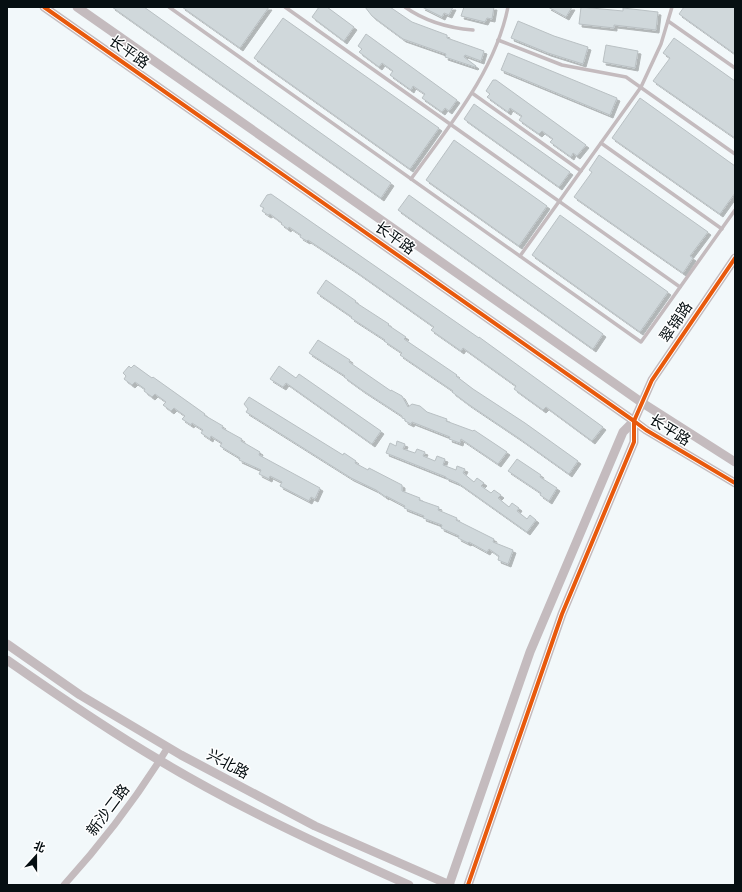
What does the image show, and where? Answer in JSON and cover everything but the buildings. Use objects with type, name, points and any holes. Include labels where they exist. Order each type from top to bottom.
[{"type":"street","name":"长平路","points":[[44,7],[646,430],[735,483]]},
{"type":"street","name":"长平路","points":[[77,7],[641,402],[735,462]]},
{"type":"street","name":"翠锦路","points":[[634,421],[641,402],[652,380],[735,258]]},
{"type":"street","points":[[450,885],[530,652],[623,432],[634,421]]},
{"type":"street","points":[[468,885],[562,614],[634,442],[634,421]]},
{"type":"street","name":"兴北路","points":[[7,644],[80,695],[181,755],[315,826],[450,885]]},
{"type":"street","name":"兴北路","points":[[7,660],[76,709],[159,761],[262,816],[409,885]]},
{"type":"street","name":"新沙二路","points":[[64,885],[85,862],[124,812],[168,747]]},
{"type":"lane","points":[[168,7],[641,342],[735,210]]},
{"type":"lane","points":[[286,7],[680,287]]},
{"type":"lane","points":[[405,7],[434,23],[453,28],[473,30]]},
{"type":"lane","points":[[411,179],[472,93],[485,70],[498,40],[508,7]]},
{"type":"lane","points":[[520,256],[641,87],[661,44],[672,7]]},
{"type":"lane","points":[[668,21],[735,68]]},
{"type":"lane","points":[[498,40],[562,65],[626,77],[735,154]]},
{"type":"lane","points":[[472,93],[581,171]]},
{"type":"lane","points":[[601,143],[722,229]]},
{"type":"cycle path","points":[[44,7],[646,430],[735,483]]},
{"type":"cycle path","points":[[468,885],[562,614],[634,442],[634,421],[652,380],[735,258]]}]
